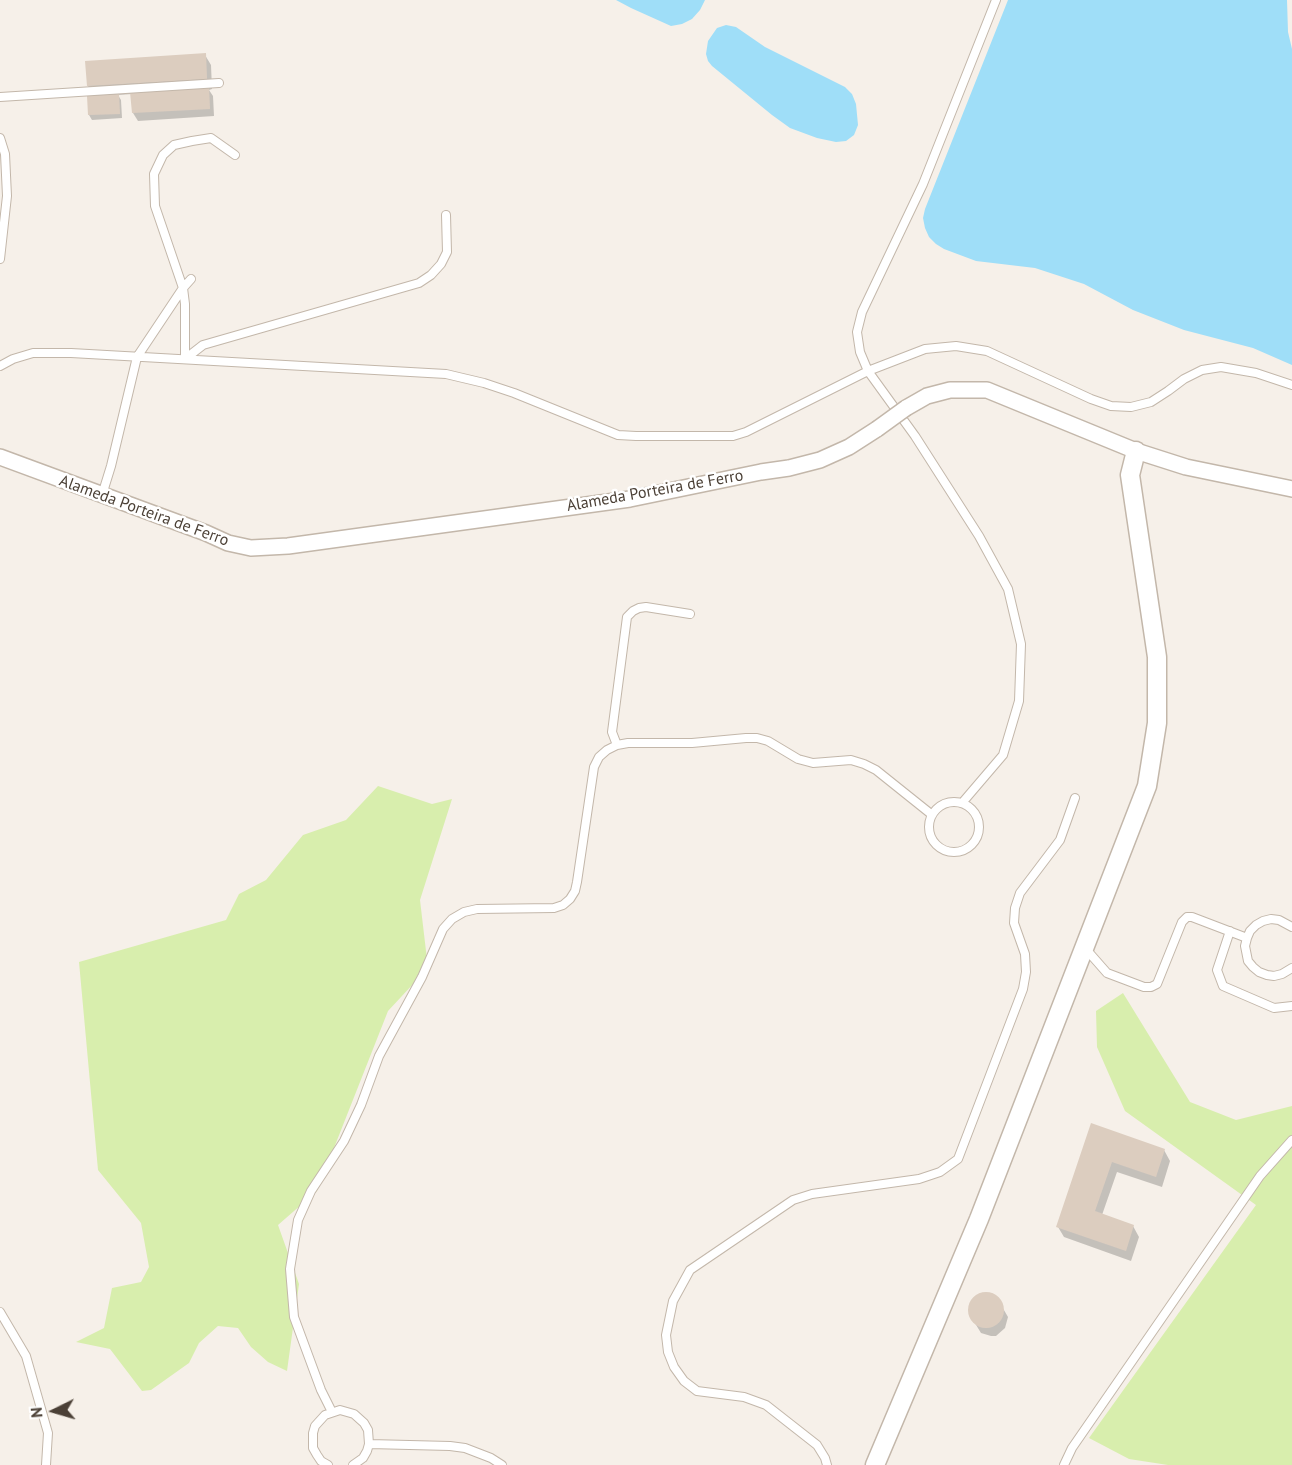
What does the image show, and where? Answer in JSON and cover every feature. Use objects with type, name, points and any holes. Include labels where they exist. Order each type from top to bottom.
[{"type":"street","name":"Alameda Porteira de Ferro","points":[[0,457],[228,543],[251,548],[288,546],[630,499],[789,468],[820,460],[849,447],[927,396],[950,390],[987,390],[1136,452],[1186,467],[1292,489]]},
{"type":"street","points":[[875,1465],[979,1219],[1146,786],[1157,723],[1157,657],[1130,475],[1136,452]]},
{"type":"lane","points":[[962,803],[1003,755],[1019,701],[1021,644],[1008,589],[979,536],[915,436],[868,371],[860,352],[858,332],[862,312],[923,184],[996,0]]},
{"type":"lane","points":[[0,97],[219,83]]},
{"type":"lane","points":[[0,138],[5,154],[7,195],[0,259]]},
{"type":"lane","points":[[185,359],[183,288],[155,206],[154,174],[163,155],[174,145],[211,138],[235,155]]},
{"type":"lane","points":[[185,359],[203,345],[419,283],[441,264],[447,252],[446,215]]},
{"type":"lane","points":[[102,495],[137,357],[191,279]]},
{"type":"lane","points":[[0,366],[33,353],[446,374],[514,393],[618,435],[636,436],[733,436],[746,432],[868,371],[925,349],[956,346],[987,351],[1111,406],[1131,407],[1151,402],[1184,379],[1202,370],[1221,367],[1256,373],[1292,385]]},
{"type":"lane","points":[[617,745],[612,732],[627,616],[639,608],[646,607],[690,614]]},
{"type":"lane","points":[[332,1412],[321,1390],[294,1317],[290,1269],[297,1220],[311,1191],[344,1141],[361,1105],[379,1056],[422,976],[443,929],[452,919],[464,912],[477,909],[554,908],[570,899],[578,882],[594,767],[599,757],[617,745],[628,743],[692,743],[758,738],[768,741],[798,759],[813,763],[851,760],[864,764],[876,770],[931,814]]},
{"type":"lane","points":[[827,1465],[817,1445],[766,1405],[744,1396],[697,1391],[684,1381],[674,1367],[668,1352],[666,1335],[673,1300],[690,1270],[794,1200],[812,1194],[920,1179],[940,1172],[958,1159],[1023,989],[1026,972],[1025,954],[1014,923],[1015,908],[1020,893],[1060,840],[1075,798]]},
{"type":"lane","points":[[955,801],[969,806],[979,826],[971,846],[965,850],[951,852],[938,847],[928,828],[931,814],[942,804],[955,801]]},
{"type":"lane","points":[[1084,947],[1107,973],[1144,987],[1151,987],[1157,984],[1186,917],[1192,917],[1247,938]]},
{"type":"lane","points":[[1292,927],[1279,920],[1263,921],[1250,931],[1245,946],[1248,961],[1259,972],[1274,976],[1292,968]]},
{"type":"lane","points":[[1230,932],[1217,970],[1223,986],[1274,1008],[1292,1006]]},
{"type":"lane","points":[[1064,1465],[1072,1448],[1260,1176],[1292,1140]]},
{"type":"lane","points":[[0,1312],[26,1356],[48,1433],[46,1465]]},
{"type":"lane","points":[[322,1464],[313,1448],[313,1433],[325,1415],[347,1411],[360,1418],[368,1430],[369,1444],[363,1458],[353,1465]]},
{"type":"lane","points":[[369,1444],[465,1448],[502,1465]]},
{"type":"green space","points":[[378,786],[432,804],[452,799],[420,900],[428,968],[388,1011],[317,1191],[278,1225],[299,1284],[287,1371],[268,1362],[251,1347],[238,1328],[218,1326],[199,1343],[189,1363],[151,1390],[142,1391],[110,1349],[76,1342],[104,1328],[112,1288],[141,1282],[149,1267],[141,1223],[98,1170],[79,962],[226,920],[239,894],[266,880],[303,835],[346,820]]},
{"type":"green space","points":[[1123,993],[1190,1102],[1236,1120],[1292,1106],[1292,1465],[1168,1465],[1129,1459],[1089,1438],[1256,1205],[1125,1111],[1097,1047],[1096,1011]]},
{"type":"water","points":[[616,0],[705,0],[692,19],[671,26]]},
{"type":"water","points":[[1008,0],[1287,0],[1288,32],[1292,49],[1292,365],[1253,348],[1184,330],[1133,310],[1084,284],[1035,268],[976,261],[944,249],[929,237],[923,218],[925,209]]},
{"type":"water","points":[[726,25],[736,27],[765,47],[845,87],[852,94],[856,104],[858,125],[854,135],[846,141],[836,142],[790,128],[712,66],[706,54],[708,41],[717,28]]},
{"type":"building","points":[[206,53],[207,79],[87,86],[85,61]]},
{"type":"building","points":[[209,87],[210,109],[132,113],[130,92]]},
{"type":"building","points":[[119,94],[120,114],[88,115],[87,96]]},
{"type":"building","points":[[1091,1123],[1165,1149],[1156,1177],[1112,1162],[1095,1211],[1134,1225],[1126,1251],[1056,1227]]},
{"type":"building","points":[[986,1292],[999,1297],[1004,1310],[999,1323],[986,1328],[973,1323],[968,1310],[973,1297]]}]
